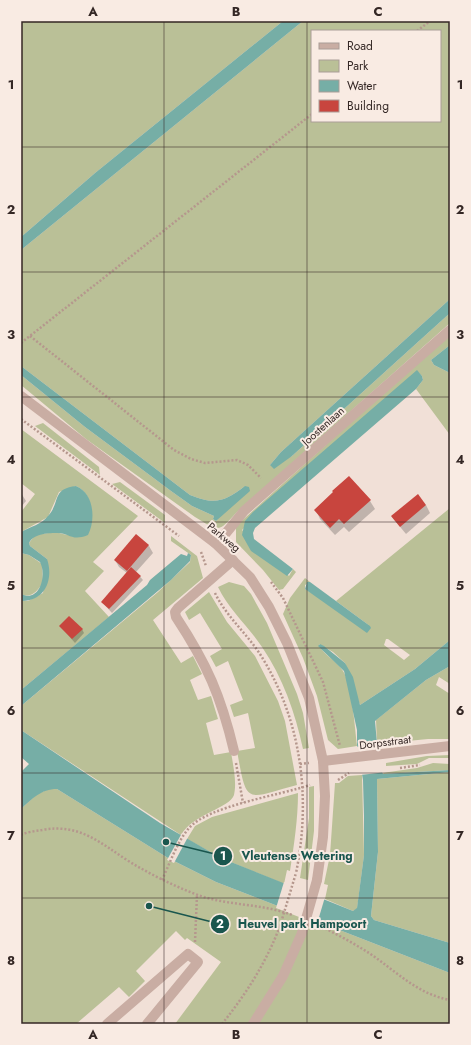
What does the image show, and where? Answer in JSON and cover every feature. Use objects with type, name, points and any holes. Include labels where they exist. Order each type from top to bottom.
[{"type":"street","name":"Joostenlaan","points":[[215,543],[226,533],[244,511],[450,330]]},
{"type":"street","name":"Parkweg","points":[[21,396],[215,543],[250,577],[269,607],[287,642],[309,698],[323,761],[325,796],[323,837],[317,880],[302,933],[283,976],[253,1024]]},
{"type":"street","points":[[233,560],[175,612],[176,617],[205,664],[214,684],[226,718],[234,751]]},
{"type":"street","name":"Dorpsstraat","points":[[323,761],[450,746]]},
{"type":"street","points":[[107,1024],[188,954],[198,962],[147,1024]]},
{"type":"path","points":[[419,30],[430,21]]},
{"type":"path","points":[[21,343],[311,115]]},
{"type":"path","points":[[30,336],[174,450],[191,459],[205,463],[237,460],[248,465],[271,488]]},
{"type":"path","points":[[21,419],[183,539]]},
{"type":"path","points":[[198,550],[203,553]]},
{"type":"path","points":[[210,580],[222,606],[263,658],[277,687],[290,720],[300,764],[303,787],[302,830],[296,873],[280,926],[257,976],[243,998],[222,1024]]},
{"type":"path","points":[[234,751],[242,803]]},
{"type":"path","points":[[21,835],[60,828],[91,836],[130,862],[162,880],[187,831],[200,820],[242,803],[303,787]]},
{"type":"path","points":[[192,958],[195,942],[197,894]]},
{"type":"green space","points":[[21,21],[283,21],[95,173],[21,237]]},
{"type":"green space","points":[[303,21],[450,21],[450,299],[281,452],[270,465],[292,456],[450,313],[450,323],[226,523],[219,528],[215,528],[195,517],[86,439],[21,385],[21,375],[85,427],[192,506],[214,516],[213,519],[216,521],[245,486],[225,499],[213,501],[190,495],[21,366],[21,250]]},
{"type":"green space","points":[[450,333],[450,345],[431,360],[434,365],[450,373],[450,435],[416,389],[423,380],[422,376],[417,371],[242,530],[289,576],[293,569],[296,572],[283,589],[279,590],[263,570],[236,542],[236,526]]},
{"type":"green space","points":[[43,423],[99,467],[100,475],[35,426]]},
{"type":"green space","points":[[21,429],[138,516],[93,562],[104,571],[85,591],[109,617],[21,690],[21,601],[28,601],[43,593],[47,559],[30,546],[29,543],[35,535],[55,532],[67,535],[91,512],[87,496],[83,490],[76,486],[59,492],[48,517],[21,532],[21,512],[35,494],[21,483]]},
{"type":"green space","points":[[120,482],[165,515],[165,523],[112,484]]},
{"type":"green space","points":[[450,508],[450,640],[415,669],[360,705],[345,663],[333,652],[319,644],[322,650],[343,671],[351,697],[357,746],[338,749],[328,740],[317,696],[303,658],[283,614],[290,598],[305,578],[310,582],[305,585],[305,589],[370,626],[336,601]],"holes":[[[386,639],[410,655],[404,660],[384,645]]]},
{"type":"green space","points":[[171,536],[197,556],[203,578],[153,620],[181,663],[193,656],[202,674],[190,680],[198,700],[211,696],[218,719],[206,723],[214,755],[231,752],[235,779],[235,790],[231,800],[194,822],[181,835],[21,730],[21,706],[158,592],[190,562],[191,555],[171,541]]},
{"type":"green space","points":[[21,553],[29,555],[42,564],[43,583],[34,593],[28,596],[21,594]]},
{"type":"green space","points":[[229,582],[244,586],[251,594],[267,623],[297,694],[303,713],[309,748],[303,749],[292,709],[276,671],[257,639],[233,611],[218,587]]},
{"type":"green space","points":[[209,592],[227,622],[255,656],[278,701],[285,721],[297,785],[258,795],[251,794],[247,790],[243,781],[237,751],[255,748],[248,713],[234,717],[230,705],[243,700],[228,661],[216,667],[210,656],[222,649],[200,613],[189,620],[185,612]]},
{"type":"green space","points":[[450,666],[450,684],[439,677],[436,685],[450,694],[450,739],[428,739],[377,744],[376,720],[426,680]]},
{"type":"green space","points":[[450,755],[450,758],[429,758],[417,764],[386,766],[386,763],[427,756]]},
{"type":"green space","points":[[433,763],[450,764],[450,770],[382,773],[417,768]]},
{"type":"green space","points":[[450,772],[450,943],[374,920],[371,916],[378,852],[377,779]]},
{"type":"green space","points":[[362,775],[364,855],[357,909],[353,911],[325,899],[328,885],[324,884],[330,855],[335,783],[339,783],[348,776]]},
{"type":"green space","points":[[314,786],[314,831],[308,880],[300,878],[309,818],[309,787]]},
{"type":"green space","points":[[49,789],[57,789],[168,858],[216,882],[450,973],[450,1024],[175,1024],[221,962],[187,938],[185,940],[176,931],[136,971],[145,981],[129,997],[119,987],[76,1024],[21,1024],[21,809],[37,794]]},
{"type":"green space","points":[[298,793],[297,822],[290,871],[287,870],[284,884],[221,858],[187,839],[195,826],[212,817]]},
{"type":"water","points":[[283,21],[303,21],[21,250],[21,237],[95,173]]},
{"type":"water","points":[[450,299],[450,313],[292,456],[274,469],[270,465],[281,452]]},
{"type":"water","points":[[450,345],[450,373],[434,365],[431,360]]},
{"type":"water","points":[[21,366],[190,495],[213,501],[225,499],[245,486],[249,487],[250,491],[216,521],[213,519],[214,516],[192,506],[85,427],[21,375]]},
{"type":"water","points":[[417,370],[422,376],[423,380],[416,389],[255,528],[253,533],[254,539],[293,569],[287,576],[251,551],[242,535],[245,521],[253,512]]},
{"type":"water","points":[[76,486],[87,494],[90,501],[92,508],[91,529],[88,535],[78,538],[60,533],[49,533],[37,536],[31,540],[29,543],[30,546],[47,559],[49,567],[48,581],[46,588],[36,598],[21,601],[21,594],[28,596],[33,595],[37,591],[43,574],[40,562],[29,555],[21,553],[21,532],[45,519],[52,511],[60,493],[63,490]]},
{"type":"water","points":[[188,553],[191,555],[190,561],[171,580],[21,706],[21,690],[147,585],[150,580],[181,554],[187,556]]},
{"type":"water","points":[[307,582],[310,582],[371,628],[367,633],[305,589]]},
{"type":"water","points":[[450,640],[450,666],[426,680],[375,721],[379,766],[383,774],[450,770],[450,772],[377,779],[378,852],[371,916],[374,920],[450,943],[450,973],[216,882],[168,858],[57,789],[51,789],[41,793],[21,809],[21,772],[29,764],[21,757],[21,730],[160,823],[221,858],[353,911],[357,908],[364,855],[363,780],[357,745],[357,730],[344,671],[318,646],[320,644],[324,646],[345,663],[353,677],[360,705],[415,669]]},
{"type":"pier","points":[[379,744],[381,766],[384,772],[387,772],[360,775],[355,747]]},
{"type":"pier","points":[[182,833],[188,837],[174,863],[167,860]]},
{"type":"pier","points":[[284,882],[325,897],[317,924],[276,908]]},
{"type":"building","points":[[349,476],[371,500],[344,524],[339,519],[330,528],[314,510]]},
{"type":"building","points":[[418,494],[426,505],[400,527],[391,516]]},
{"type":"building","points":[[136,534],[149,545],[127,571],[114,560]]},
{"type":"building","points":[[131,567],[141,576],[109,609],[101,602]]},
{"type":"building","points":[[69,616],[83,629],[72,639],[59,626]]},
{"type":"place","name":"Vleutense Wetering","points":[[166,842]]},
{"type":"place","name":"Heuvel park Hampoort","points":[[149,906]]}]
